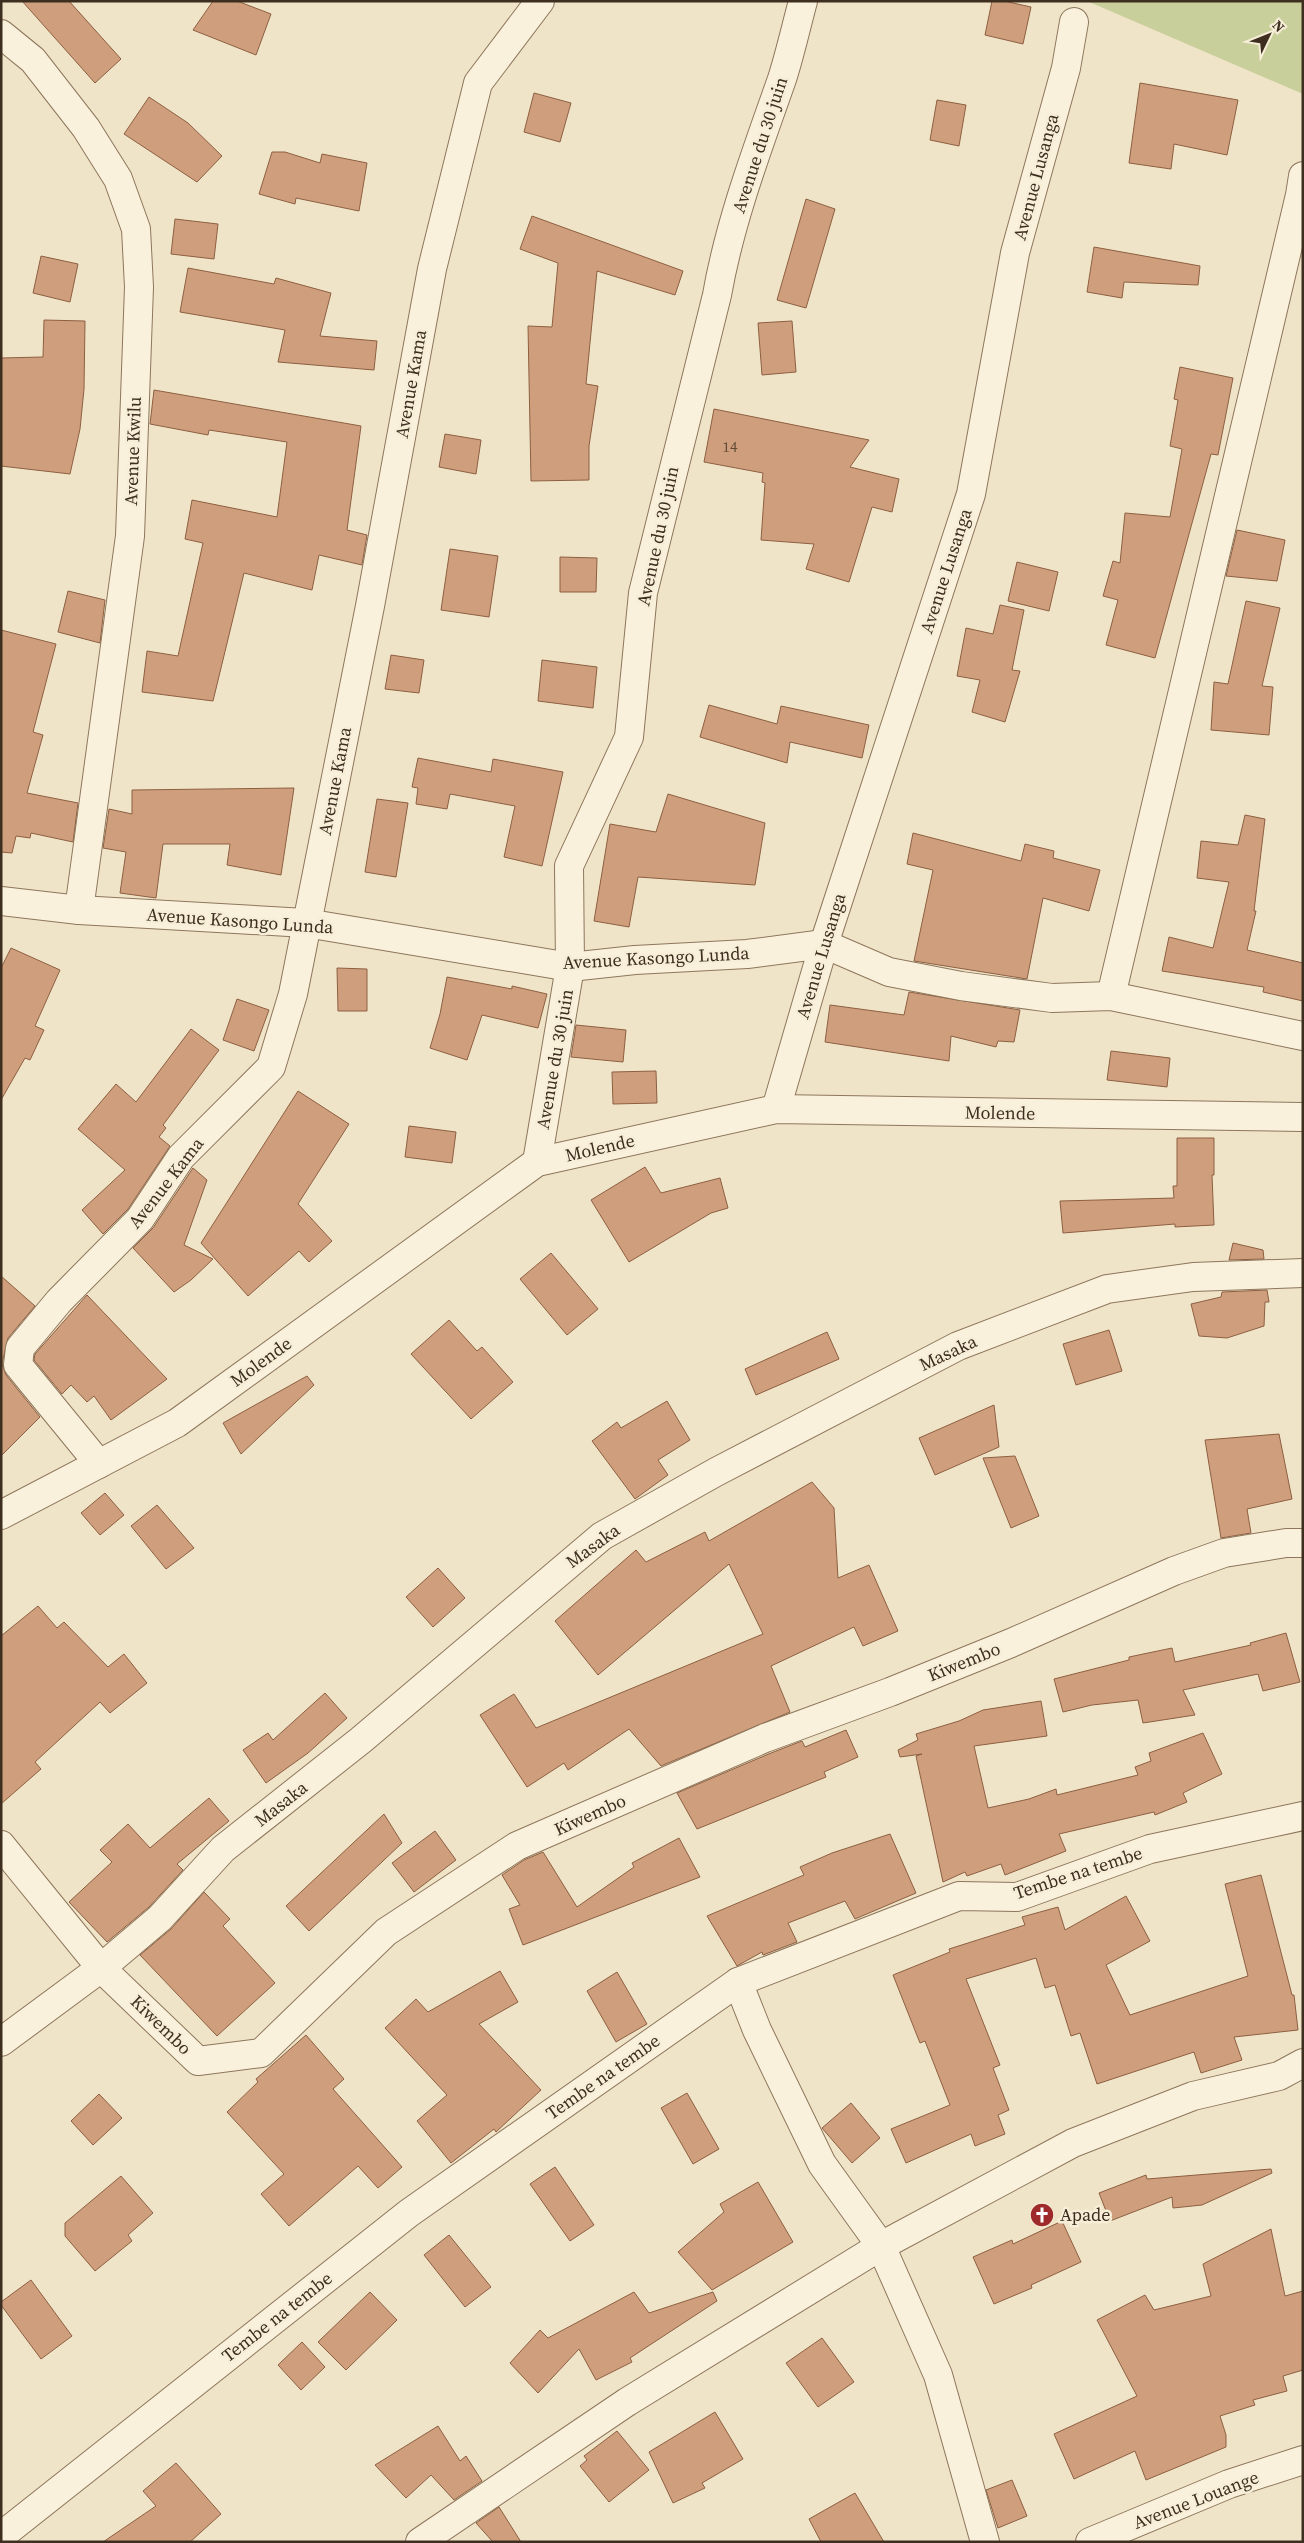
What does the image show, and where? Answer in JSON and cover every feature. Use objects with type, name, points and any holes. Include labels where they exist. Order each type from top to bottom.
[{"type":"street","name":"Avenue Kama","points":[[99,1464],[18,1365],[20,1348],[59,1301],[140,1219],[181,1157],[271,1067],[293,994],[370,606],[432,269],[478,83],[540,1]]},
{"type":"street","name":"Avenue du 30 juin","points":[[537,1162],[570,967],[568,866],[629,737],[642,593],[717,295],[722,263],[766,121],[782,77],[803,1]]},
{"type":"street","name":"Avenue Lusanga","points":[[776,1109],[824,944],[971,494],[1015,254],[1066,68],[1074,22]]},
{"type":"street","name":"Avenue Kwilu","points":[[1,34],[33,60],[86,128],[118,179],[136,229],[139,287],[130,536],[79,910]]},
{"type":"street","points":[[1111,996],[1296,215],[1303,176]]},
{"type":"street","name":"Avenue Kasongo Lunda","points":[[1,900],[79,910],[306,923],[570,967],[636,960],[747,954],[824,944]]},
{"type":"street","points":[[824,944],[889,972],[961,986],[1052,998],[1111,996],[1303,1036]]},
{"type":"street","name":"Molende","points":[[1,1515],[177,1422],[537,1162],[776,1109],[1303,1117]]},
{"type":"street","name":"Masaka","points":[[1,2042],[101,1968],[160,1918],[223,1849],[361,1740],[602,1536],[716,1472],[958,1346],[1106,1289],[1193,1277],[1303,1273]]},
{"type":"street","name":"Kiwembo","points":[[1,1845],[101,1968],[198,2061],[261,2053],[386,1932],[517,1846],[765,1738],[890,1692],[1011,1643],[1174,1571],[1224,1552],[1286,1543],[1303,1543]]},
{"type":"street","name":"Tembe na tembe","points":[[1,2536],[409,2213],[738,1982],[959,1896],[1017,1897],[1150,1849],[1303,1816]]},
{"type":"street","points":[[738,1982],[757,2030],[822,2164],[881,2246],[938,2375],[985,2542]]},
{"type":"street","points":[[420,2542],[627,2402],[881,2246],[1073,2143],[1193,2096],[1279,2076],[1303,2063]]},
{"type":"street","name":"Avenue Louange","points":[[1090,2542],[1229,2484],[1303,2460]]},
{"type":"green space","points":[[1087,1],[1303,1],[1303,94]]},
{"type":"building","points":[[22,1],[69,1],[121,59],[95,83]]},
{"type":"building","points":[[213,1],[237,1],[271,14],[256,55],[193,30]]},
{"type":"building","points":[[992,1],[1004,1],[1031,7],[1023,44],[985,35]]},
{"type":"building","points":[[1140,83],[1238,100],[1227,155],[1174,144],[1171,169],[1129,163]]},
{"type":"building","points":[[534,93],[571,103],[560,142],[524,132]]},
{"type":"building","points":[[149,97],[188,123],[222,156],[197,182],[124,134]]},
{"type":"building","points":[[937,100],[966,105],[959,146],[930,140]]},
{"type":"building","points":[[272,152],[285,152],[320,163],[322,154],[367,163],[359,211],[296,198],[295,204],[259,194]]},
{"type":"building","points":[[806,199],[835,209],[806,308],[777,300]]},
{"type":"building","points":[[532,216],[683,271],[675,295],[597,271],[586,384],[598,386],[589,446],[589,480],[531,481],[528,326],[552,327],[558,263],[520,249]]},
{"type":"building","points":[[175,219],[218,224],[214,259],[171,254]]},
{"type":"building","points":[[1094,247],[1200,266],[1198,285],[1124,282],[1122,298],[1087,292]]},
{"type":"building","points":[[41,256],[78,264],[70,302],[33,293]]},
{"type":"building","points":[[188,268],[274,284],[276,278],[331,293],[320,336],[377,341],[374,370],[278,362],[285,330],[180,312]]},
{"type":"building","points":[[44,320],[85,321],[84,389],[80,429],[70,474],[1,466],[1,358],[43,357]]},
{"type":"building","points":[[792,321],[796,372],[762,375],[758,323]]},
{"type":"building","points":[[1180,367],[1233,378],[1218,455],[1211,454],[1155,658],[1106,645],[1118,600],[1103,596],[1113,561],[1120,563],[1125,513],[1170,517],[1182,449],[1170,446],[1178,400],[1174,399]]},
{"type":"building","points":[[154,390],[361,426],[347,530],[367,535],[362,565],[319,555],[312,590],[244,573],[213,701],[142,692],[147,651],[178,656],[203,543],[185,539],[192,500],[277,517],[287,442],[209,430],[208,435],[150,424]]},
{"type":"building","points":[[714,409],[869,440],[850,467],[899,479],[892,512],[872,507],[849,582],[806,569],[814,544],[761,540],[765,483],[762,482],[763,473],[704,462]]},
{"type":"building","points":[[445,434],[481,440],[476,474],[439,467]]},
{"type":"building","points":[[1237,530],[1285,540],[1277,581],[1226,576]]},
{"type":"building","points":[[450,549],[498,556],[489,617],[441,610]]},
{"type":"building","points":[[560,557],[597,558],[596,592],[560,592]]},
{"type":"building","points":[[1017,562],[1058,572],[1049,611],[1008,601]]},
{"type":"building","points":[[68,591],[105,600],[100,643],[58,632]]},
{"type":"building","points":[[1246,601],[1280,608],[1262,686],[1273,687],[1269,735],[1211,730],[1214,682],[1228,684]]},
{"type":"building","points":[[1000,605],[1024,610],[1012,670],[1020,671],[1005,722],[972,712],[980,680],[957,676],[966,628],[993,634]]},
{"type":"building","points":[[1,630],[56,644],[33,732],[43,735],[27,793],[78,803],[73,842],[31,833],[30,838],[16,836],[12,853],[1,852]]},
{"type":"building","points":[[391,655],[424,660],[419,693],[385,689]]},
{"type":"building","points":[[542,660],[597,667],[593,708],[538,701]]},
{"type":"building","points":[[709,705],[777,724],[781,706],[869,725],[862,758],[790,742],[787,763],[700,737]]},
{"type":"building","points":[[418,758],[491,772],[493,759],[563,772],[542,866],[504,857],[515,806],[450,794],[447,809],[416,804],[418,788],[412,787]]},
{"type":"building","points":[[294,788],[281,875],[227,865],[230,844],[163,844],[156,898],[120,893],[126,852],[103,848],[109,809],[132,814],[132,790]]},
{"type":"building","points":[[668,794],[765,823],[755,885],[638,877],[629,927],[594,921],[610,824],[656,832]]},
{"type":"building","points":[[377,799],[408,803],[396,877],[365,872]]},
{"type":"building","points":[[1245,815],[1265,819],[1254,911],[1256,911],[1247,950],[1303,963],[1303,1001],[1263,992],[1264,987],[1162,971],[1169,937],[1213,948],[1229,882],[1197,878],[1201,841],[1238,845]]},
{"type":"building","points":[[913,833],[1021,861],[1025,844],[1054,851],[1053,858],[1100,870],[1089,911],[1043,898],[1027,979],[914,961],[933,870],[907,864]]},
{"type":"building","points":[[11,948],[60,970],[35,1026],[44,1030],[30,1060],[25,1058],[1,1100],[1,968]]},
{"type":"building","points":[[337,968],[367,969],[367,1011],[338,1011]]},
{"type":"building","points":[[447,977],[512,989],[512,986],[547,994],[538,1028],[482,1015],[467,1060],[430,1048],[440,1014]]},
{"type":"building","points":[[909,992],[1020,1010],[1014,1042],[998,1041],[996,1047],[951,1036],[949,1061],[825,1042],[830,1005],[904,1015]]},
{"type":"building","points":[[237,999],[269,1010],[254,1051],[223,1040]]},
{"type":"building","points":[[576,1025],[626,1030],[623,1062],[571,1057]]},
{"type":"building","points":[[191,1029],[219,1050],[163,1125],[166,1128],[159,1137],[170,1146],[128,1209],[103,1234],[82,1210],[125,1170],[78,1129],[116,1084],[136,1102]]},
{"type":"building","points":[[1111,1051],[1170,1058],[1167,1087],[1107,1080]]},
{"type":"building","points":[[656,1071],[657,1103],[613,1104],[612,1072]]},
{"type":"building","points":[[298,1091],[349,1124],[298,1204],[332,1241],[309,1262],[299,1251],[248,1296],[201,1243]]},
{"type":"building","points":[[409,1126],[456,1132],[452,1163],[405,1157]]},
{"type":"building","points":[[1177,1138],[1214,1138],[1214,1175],[1212,1175],[1214,1225],[1175,1227],[1175,1224],[1063,1233],[1060,1201],[1174,1198],[1173,1186],[1177,1186]]},
{"type":"building","points":[[645,1167],[661,1193],[720,1178],[728,1208],[711,1213],[629,1262],[591,1200]]},
{"type":"building","points":[[193,1168],[207,1180],[184,1245],[213,1259],[191,1280],[174,1292],[133,1248],[153,1228]]},
{"type":"building","points":[[1233,1243],[1263,1250],[1264,1259],[1229,1260]]},
{"type":"building","points":[[551,1253],[598,1309],[567,1335],[520,1279]]},
{"type":"building","points":[[1,1276],[35,1306],[8,1338],[2,1364],[6,1375],[40,1417],[1,1456]]},
{"type":"building","points":[[1267,1290],[1269,1302],[1265,1302],[1264,1326],[1227,1338],[1199,1336],[1191,1304],[1221,1297],[1222,1292]]},
{"type":"building","points":[[87,1295],[167,1379],[111,1420],[94,1396],[87,1402],[71,1385],[62,1394],[34,1360],[35,1354]]},
{"type":"building","points":[[449,1320],[477,1351],[482,1347],[513,1382],[471,1419],[411,1354]]},
{"type":"building","points":[[1109,1330],[1122,1371],[1076,1385],[1063,1344]]},
{"type":"building","points":[[827,1332],[839,1359],[756,1395],[745,1369]]},
{"type":"building","points":[[307,1376],[314,1385],[241,1454],[223,1423]]},
{"type":"building","points":[[667,1401],[690,1440],[658,1460],[668,1475],[635,1499],[592,1441],[617,1422],[621,1428]]},
{"type":"building","points":[[994,1405],[999,1447],[935,1475],[919,1438]]},
{"type":"building","points":[[1279,1434],[1292,1499],[1247,1509],[1251,1533],[1221,1538],[1205,1440]]},
{"type":"building","points":[[1015,1456],[1039,1516],[1011,1528],[983,1458]]},
{"type":"building","points":[[812,1482],[834,1508],[838,1578],[869,1565],[898,1631],[863,1646],[854,1627],[771,1666],[790,1712],[661,1766],[629,1729],[568,1770],[564,1763],[527,1787],[480,1715],[514,1694],[536,1728],[763,1634],[729,1564],[598,1675],[555,1621],[636,1550],[646,1562],[705,1532],[709,1541]]},
{"type":"building","points":[[105,1493],[124,1515],[100,1535],[81,1513]]},
{"type":"building","points":[[157,1505],[194,1548],[166,1569],[131,1526]]},
{"type":"building","points":[[438,1568],[465,1598],[433,1627],[406,1597]]},
{"type":"building","points":[[38,1606],[57,1628],[64,1622],[108,1667],[124,1654],[147,1683],[110,1713],[100,1702],[35,1762],[41,1769],[1,1804],[1,1636]]},
{"type":"building","points":[[1286,1633],[1300,1682],[1263,1691],[1258,1674],[1183,1690],[1195,1715],[1143,1723],[1138,1700],[1092,1705],[1063,1712],[1054,1679],[1129,1660],[1129,1657],[1172,1648],[1175,1662],[1251,1645],[1250,1643]]},
{"type":"building","points":[[325,1693],[347,1718],[308,1753],[266,1783],[243,1750],[268,1733],[273,1740]]},
{"type":"building","points":[[1041,1701],[1047,1736],[974,1746],[988,1808],[1029,1799],[1056,1789],[1057,1795],[1138,1775],[1135,1767],[1151,1761],[1149,1753],[1203,1733],[1222,1774],[1183,1793],[1187,1802],[1155,1815],[1154,1812],[1059,1834],[1066,1851],[1005,1875],[1001,1864],[967,1876],[965,1872],[943,1882],[916,1756],[922,1754],[900,1757],[898,1750],[918,1740],[916,1734],[959,1721],[983,1710]]},
{"type":"building","points":[[846,1730],[858,1757],[824,1772],[826,1777],[697,1829],[677,1793],[802,1741],[805,1747]]},
{"type":"building","points":[[209,1798],[229,1821],[177,1864],[183,1870],[149,1907],[107,1942],[69,1902],[112,1862],[100,1850],[128,1824],[150,1848]]},
{"type":"building","points":[[384,1814],[402,1843],[309,1931],[286,1906]]},
{"type":"building","points":[[435,1831],[456,1860],[414,1892],[392,1863]]},
{"type":"building","points":[[890,1834],[916,1893],[855,1919],[845,1901],[788,1923],[797,1942],[763,1955],[762,1952],[737,1966],[707,1916],[804,1875],[800,1867],[832,1853]]},
{"type":"building","points":[[679,1838],[700,1877],[523,1945],[509,1909],[520,1905],[502,1875],[524,1860],[543,1852],[577,1907],[634,1867],[632,1863]]},
{"type":"building","points":[[1261,1875],[1292,1995],[1294,1995],[1298,2030],[1234,2037],[1242,2060],[1201,2073],[1194,2052],[1097,2084],[1080,2033],[1071,2036],[1055,1985],[1045,1988],[1036,1958],[966,1979],[1000,2065],[993,2068],[1009,2110],[998,2115],[1005,2134],[975,2146],[971,2134],[906,2163],[891,2129],[950,2105],[925,2041],[920,2043],[893,1975],[950,1952],[949,1949],[1025,1925],[1022,1917],[1058,1907],[1065,1930],[1126,1896],[1150,1941],[1106,1965],[1130,2015],[1248,1976],[1225,1884]]},
{"type":"building","points":[[204,1892],[230,1919],[223,1926],[275,1983],[217,2036],[140,1955],[171,1929]]},
{"type":"building","points":[[500,1971],[518,2002],[479,2024],[541,2090],[496,2132],[494,2129],[451,2163],[417,2121],[447,2095],[385,2028],[416,1999],[428,2012]]},
{"type":"building","points":[[617,1972],[647,2024],[616,2042],[587,1991]]},
{"type":"building","points":[[306,2035],[344,2079],[333,2089],[402,2167],[378,2188],[358,2166],[289,2226],[261,2194],[284,2174],[227,2112],[258,2082],[256,2079]]},
{"type":"building","points":[[687,2093],[719,2149],[693,2164],[661,2108]]},
{"type":"building","points":[[99,2094],[122,2118],[93,2145],[71,2121]]},
{"type":"building","points":[[851,2103],[880,2138],[852,2163],[822,2128]]},
{"type":"building","points":[[555,2167],[594,2225],[570,2241],[530,2184]]},
{"type":"building","points":[[1271,2169],[1272,2173],[1202,2205],[1173,2208],[1172,2197],[1110,2221],[1099,2193],[1146,2175],[1147,2179]]},
{"type":"building","points":[[121,2176],[153,2213],[128,2235],[132,2241],[95,2271],[65,2236],[65,2223]]},
{"type":"building","points":[[758,2182],[793,2242],[712,2290],[678,2252],[724,2212],[720,2204]]},
{"type":"building","points":[[1062,2221],[1081,2262],[1031,2285],[1032,2288],[994,2304],[973,2257],[1012,2240],[1013,2244]]},
{"type":"building","points":[[1271,2229],[1285,2296],[1303,2291],[1303,2370],[1283,2376],[1287,2391],[1253,2400],[1255,2405],[1220,2416],[1226,2435],[1226,2447],[1146,2480],[1135,2451],[1074,2479],[1054,2434],[1137,2396],[1097,2320],[1145,2295],[1154,2310],[1211,2296],[1203,2264]]},
{"type":"building","points":[[449,2235],[491,2287],[465,2307],[424,2255]]},
{"type":"building","points":[[31,2280],[72,2336],[41,2359],[1,2305],[1,2302]]},
{"type":"building","points":[[370,2292],[397,2320],[346,2370],[318,2342]]},
{"type":"building","points":[[634,2292],[649,2313],[713,2292],[717,2301],[630,2358],[632,2362],[596,2380],[579,2349],[538,2393],[510,2363],[540,2330],[548,2338]]},
{"type":"building","points":[[822,2338],[854,2382],[818,2407],[786,2363]]},
{"type":"building","points":[[302,2342],[325,2367],[301,2390],[278,2365]]},
{"type":"building","points":[[715,2412],[743,2459],[702,2483],[705,2488],[673,2503],[649,2452]]},
{"type":"building","points":[[438,2426],[460,2461],[466,2456],[482,2481],[454,2500],[431,2475],[406,2498],[375,2465]]},
{"type":"building","points":[[617,2431],[649,2470],[609,2502],[580,2466],[587,2460],[584,2456]]},
{"type":"building","points":[[176,2463],[221,2514],[190,2542],[103,2542],[156,2506],[143,2491]]},
{"type":"building","points":[[1012,2480],[1027,2516],[998,2528],[986,2490]]},
{"type":"building","points":[[855,2493],[884,2542],[821,2542],[809,2519]]},
{"type":"building","points":[[499,2507],[521,2542],[493,2542],[476,2523]]},
{"type":"place","name":"Apade","points":[[1042,2215]]}]
